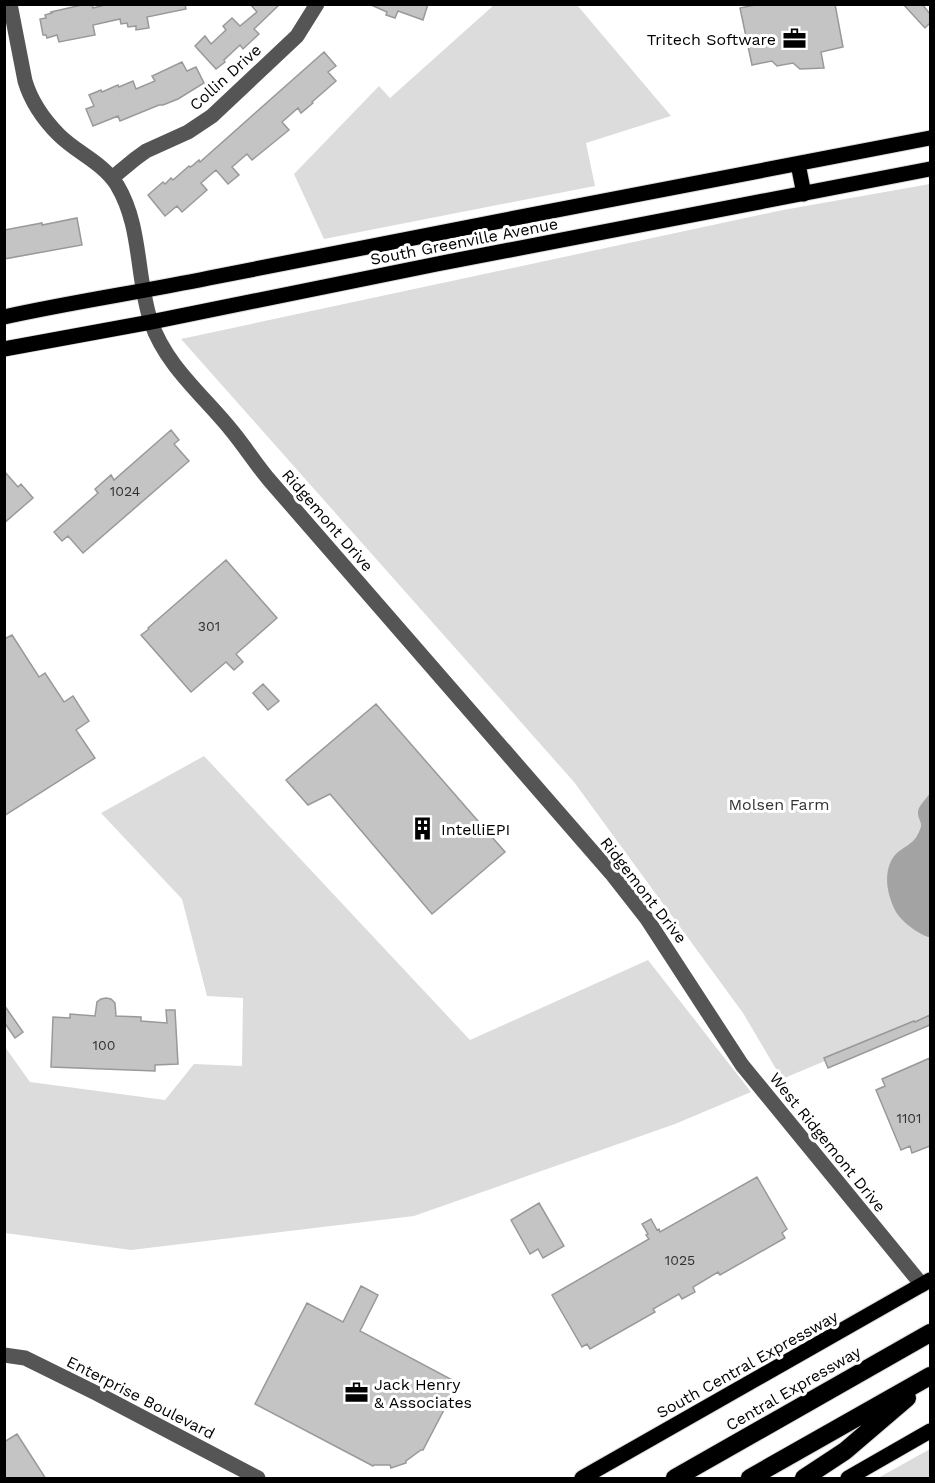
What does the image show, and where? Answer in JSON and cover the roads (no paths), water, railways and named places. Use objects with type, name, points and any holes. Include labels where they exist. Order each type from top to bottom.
[{"type":"highway","name":"Central Expressway","points":[[675,1479],[930,1333]]},
{"type":"highway","points":[[750,1479],[930,1377]]},
{"type":"highway","points":[[804,1479],[845,1451],[930,1377]]},
{"type":"main road","name":"South Greenville Avenue","points":[[4,317],[930,138]]},
{"type":"main road","points":[[798,164],[804,194]]},
{"type":"main road","name":"South Greenville Avenue","points":[[4,349],[930,169]]},
{"type":"main road","name":"South Central Expressway","points":[[582,1479],[926,1283]]},
{"type":"main road","points":[[848,1479],[930,1431]]},
{"type":"street","name":"Ridgemont Drive","points":[[10,4],[27,89],[41,114],[59,136],[98,163],[112,178],[124,199],[129,213],[151,322],[172,362],[232,431],[271,482],[611,873],[647,919],[711,1017]]},
{"type":"street","name":"Collin Drive","points":[[112,178],[146,152],[188,132],[212,116],[297,36],[317,4]]},
{"type":"street","name":"West Ridgemont Drive","points":[[711,1017],[742,1065],[926,1283]]},
{"type":"street","name":"Enterprise Boulevard","points":[[4,1355],[25,1358],[258,1479]]},
{"type":"place","name":"Tritech Software","points":[[794,39]]},
{"type":"place","name":"IntelliEPI","points":[[423,829]]},
{"type":"place","name":"Jack Henry & Associates","points":[[356,1393]]},
{"type":"park label","name":"Molsen Farm","points":[[779,804]]}]
